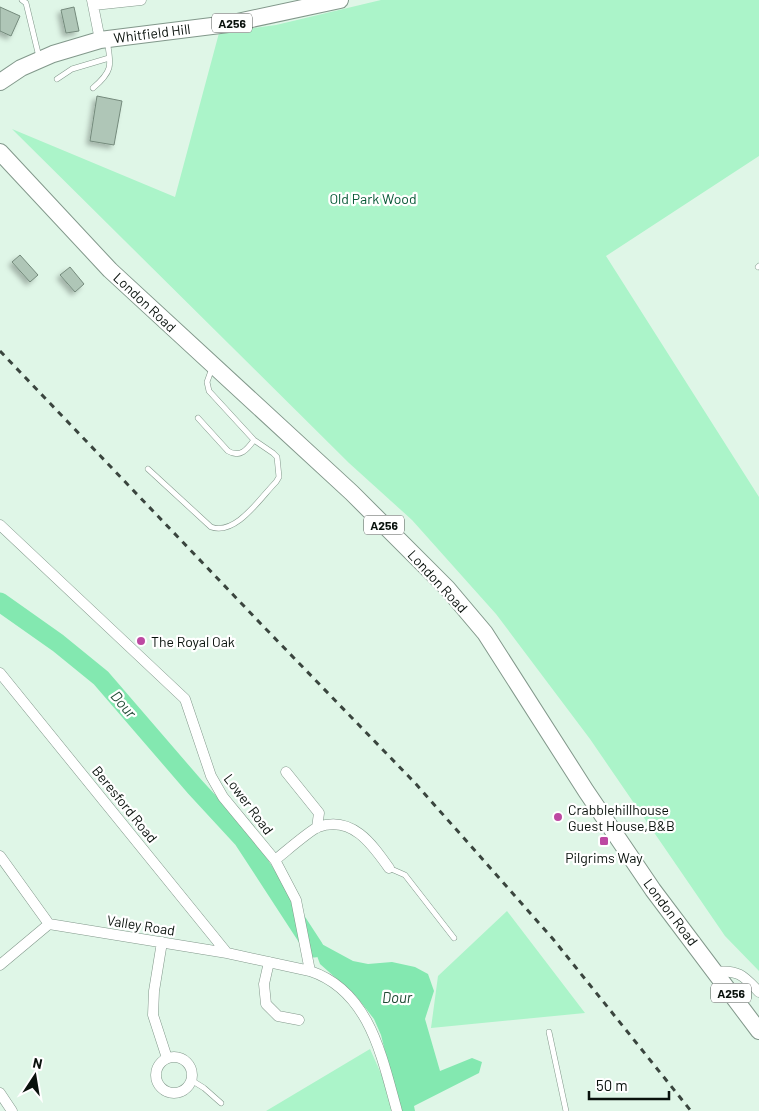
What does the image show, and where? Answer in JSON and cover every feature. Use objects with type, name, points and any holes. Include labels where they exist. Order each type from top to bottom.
[{"type":"main road","name":"Whitfield Hill","points":[[0,82],[21,68],[53,54],[103,39],[228,24],[340,0]]},
{"type":"main road","name":"London Road","points":[[0,152],[110,270],[352,493],[447,588],[484,633],[586,791],[654,890],[759,1032]]},
{"type":"street","points":[[103,39],[93,2],[141,0]]},
{"type":"street","name":"Lower Road","points":[[0,525],[185,699],[211,776],[222,797],[275,860],[296,900],[310,971]]},
{"type":"street","name":"Beresford Road","points":[[0,672],[228,953]]},
{"type":"street","points":[[286,772],[319,814],[317,828]]},
{"type":"street","points":[[275,860],[317,828],[338,824],[354,828],[374,847],[389,868]]},
{"type":"street","points":[[0,856],[49,924],[0,964]]},
{"type":"street","name":"Valley Road","points":[[49,924],[228,953],[310,971]]},
{"type":"street","points":[[162,942],[154,991],[154,1015],[167,1058]]},
{"type":"street","points":[[269,962],[264,984],[266,1004],[278,1016],[298,1020]]},
{"type":"street","points":[[715,972],[729,970],[736,972],[759,992]]},
{"type":"street","points":[[310,971],[322,974],[336,983],[364,1014],[380,1052],[397,1111]]},
{"type":"street","points":[[167,1058],[183,1059],[189,1065],[192,1072],[191,1080],[187,1087],[180,1092],[172,1093],[158,1085],[156,1069],[167,1058]]},
{"type":"street","points":[[0,1093],[12,1111]]},
{"type":"lane","points":[[22,0],[26,3],[40,60]]},
{"type":"lane","points":[[93,88],[105,78],[108,71],[109,58],[103,39]]},
{"type":"lane","points":[[57,78],[72,69],[109,58]]},
{"type":"lane","points":[[148,470],[211,527],[218,530],[240,520],[278,477],[277,458],[273,453],[254,440],[209,391],[207,382],[213,366]]},
{"type":"lane","points":[[198,418],[228,451],[234,455],[238,455],[247,449],[254,440]]},
{"type":"lane","points":[[389,868],[405,875],[454,938]]},
{"type":"lane","points":[[549,1032],[566,1111]]},
{"type":"lane","points":[[191,1080],[204,1088],[221,1103]]},
{"type":"green space","name":"Old Park Wood","points":[[381,0],[759,0],[759,156],[606,256],[759,497],[759,971],[725,936],[590,739],[496,614],[412,520],[349,463],[12,129],[175,197],[219,33],[276,25]]},
{"type":"green space","points":[[507,911],[585,1013],[431,1028],[438,976]]},
{"type":"green space","points":[[370,1049],[387,1087],[394,1111],[266,1111]]},
{"type":"water","name":"Dour","points":[[318,942],[353,961],[368,964],[392,962],[415,967],[428,974],[434,991],[425,1019],[440,1071],[472,1058],[482,1062],[479,1073],[414,1106],[415,1111],[400,1111],[381,1035],[374,1019],[356,996],[320,964],[314,948]]},
{"type":"building","points":[[0,7],[20,16],[11,36],[0,31]]},
{"type":"building","points":[[74,7],[79,31],[66,33],[61,10]]},
{"type":"building","points":[[97,96],[122,101],[114,145],[90,141]]},
{"type":"building","points":[[20,255],[38,275],[30,282],[12,262]]},
{"type":"building","points":[[70,267],[84,284],[75,292],[60,275]]},
{"type":"waterway","name":"Dour","points":[[0,602],[58,643],[101,678],[195,787],[243,839],[314,948]]},
{"type":"railway","points":[[0,351],[416,784],[553,939],[691,1111]]},
{"type":"place","name":"The Royal Oak","points":[[141,641]]},
{"type":"place","name":"Crabblehillhouse Guest House,B&B","points":[[558,817]]},
{"type":"place","name":"Pilgrims Way","points":[[604,841]]}]
